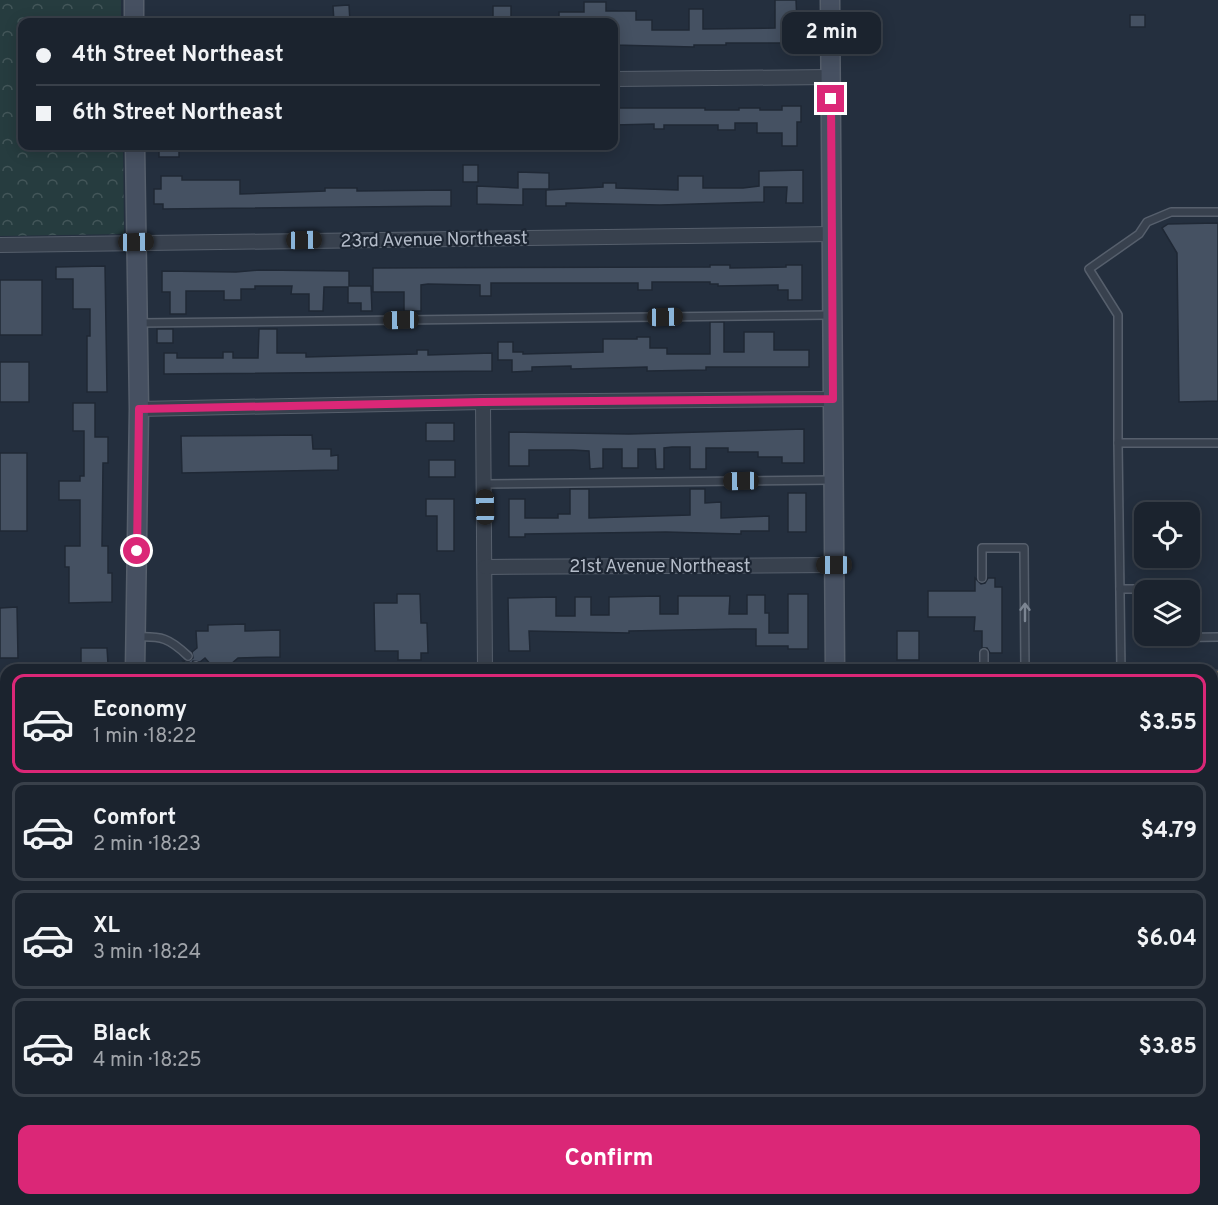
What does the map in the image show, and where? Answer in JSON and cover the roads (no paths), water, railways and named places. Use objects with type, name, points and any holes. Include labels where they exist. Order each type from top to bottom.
[{"type":"street","points":[[134,0],[134,18]]},
{"type":"street","points":[[830,0],[835,664]]},
{"type":"street","points":[[618,79],[831,77]]},
{"type":"street","points":[[135,150],[139,409],[135,664]]},
{"type":"street","name":"23rd Avenue Northeast","points":[[0,245],[832,234]]},
{"type":"street","points":[[139,409],[483,402],[833,399]]},
{"type":"street","points":[[483,402],[485,664]]},
{"type":"street","name":"21st Avenue Northeast","points":[[485,567],[834,565]]},
{"type":"lane","points":[[1121,664],[1118,315],[1089,269],[1139,234],[1148,222],[1171,212],[1218,212]]},
{"type":"lane","points":[[138,323],[832,315]]},
{"type":"lane","points":[[1118,443],[1218,443]]},
{"type":"lane","points":[[484,484],[834,480]]},
{"type":"lane","points":[[982,578],[982,548],[1024,548],[1025,664]]},
{"type":"lane","points":[[1120,589],[1134,589]]},
{"type":"lane","points":[[136,637],[164,638],[174,642],[188,656]]},
{"type":"lane","points":[[1200,637],[1218,637]]},
{"type":"lane","points":[[984,653],[984,664]]}]
